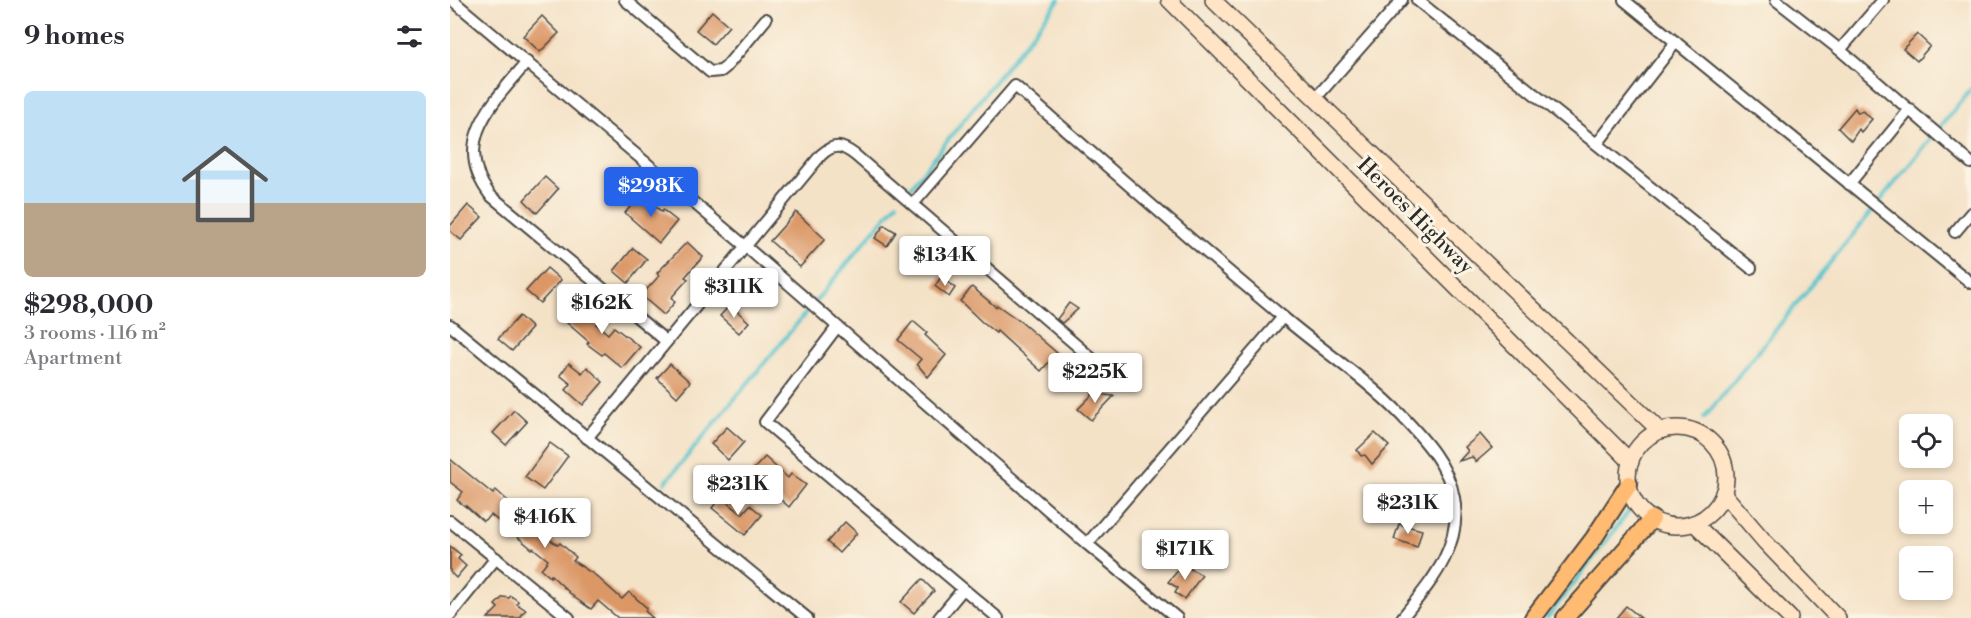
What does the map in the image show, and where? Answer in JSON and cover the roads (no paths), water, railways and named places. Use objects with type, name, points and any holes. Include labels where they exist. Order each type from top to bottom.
[{"type":"main road","name":"Heroes Highway","points":[[1168,0],[1631,462]]},
{"type":"main road","name":"Heroes Highway","points":[[1213,0],[1314,100],[1660,431]]},
{"type":"main road","points":[[1671,429],[1692,431],[1711,442],[1723,460],[1724,493],[1712,511],[1694,523],[1672,526],[1652,519],[1636,504],[1629,484],[1631,462],[1642,443],[1660,431],[1671,429]]},
{"type":"main road","points":[[1533,618],[1594,538],[1629,484]]},
{"type":"main road","points":[[1724,493],[1765,542],[1839,618]]},
{"type":"main road","points":[[1565,618],[1652,519]]},
{"type":"main road","points":[[1694,523],[1790,618]]},
{"type":"street","points":[[452,0],[744,245],[1087,544],[1177,618]]},
{"type":"street","points":[[625,0],[710,72],[721,71],[726,67],[766,19]]},
{"type":"street","points":[[1314,100],[1402,0]]},
{"type":"street","points":[[1417,0],[1751,268]]},
{"type":"street","points":[[1624,0],[1971,283]]},
{"type":"street","points":[[1776,0],[1840,50],[1971,163]]},
{"type":"street","points":[[1840,50],[1882,0]]},
{"type":"street","points":[[1596,144],[1676,42]]},
{"type":"street","points":[[527,62],[477,125],[472,140],[475,173],[490,195],[666,341]]},
{"type":"street","points":[[914,204],[1015,86],[1283,317],[1338,360],[1401,415],[1427,445],[1447,474],[1454,497],[1456,517],[1453,537],[1443,563],[1433,581],[1402,618]]},
{"type":"street","points":[[1849,184],[1910,109]]},
{"type":"street","points":[[587,438],[744,245],[821,155],[827,149],[835,146],[846,148],[914,204],[1118,381]]},
{"type":"street","points":[[1955,232],[1971,213]]},
{"type":"street","points":[[1087,544],[1283,317]]},
{"type":"street","points":[[450,325],[807,618]]},
{"type":"street","points":[[837,327],[765,422],[998,618]]},
{"type":"street","points":[[450,521],[569,618]]},
{"type":"street","points":[[450,615],[496,558]]},
{"type":"street","points":[[939,618],[963,589]]},
{"type":"waterway","points":[[910,188],[1059,0]]},
{"type":"waterway","points":[[1704,418],[1971,89]]},
{"type":"waterway","points":[[665,483],[897,203]]},
{"type":"waterway","points":[[1547,618],[1630,510]]}]
